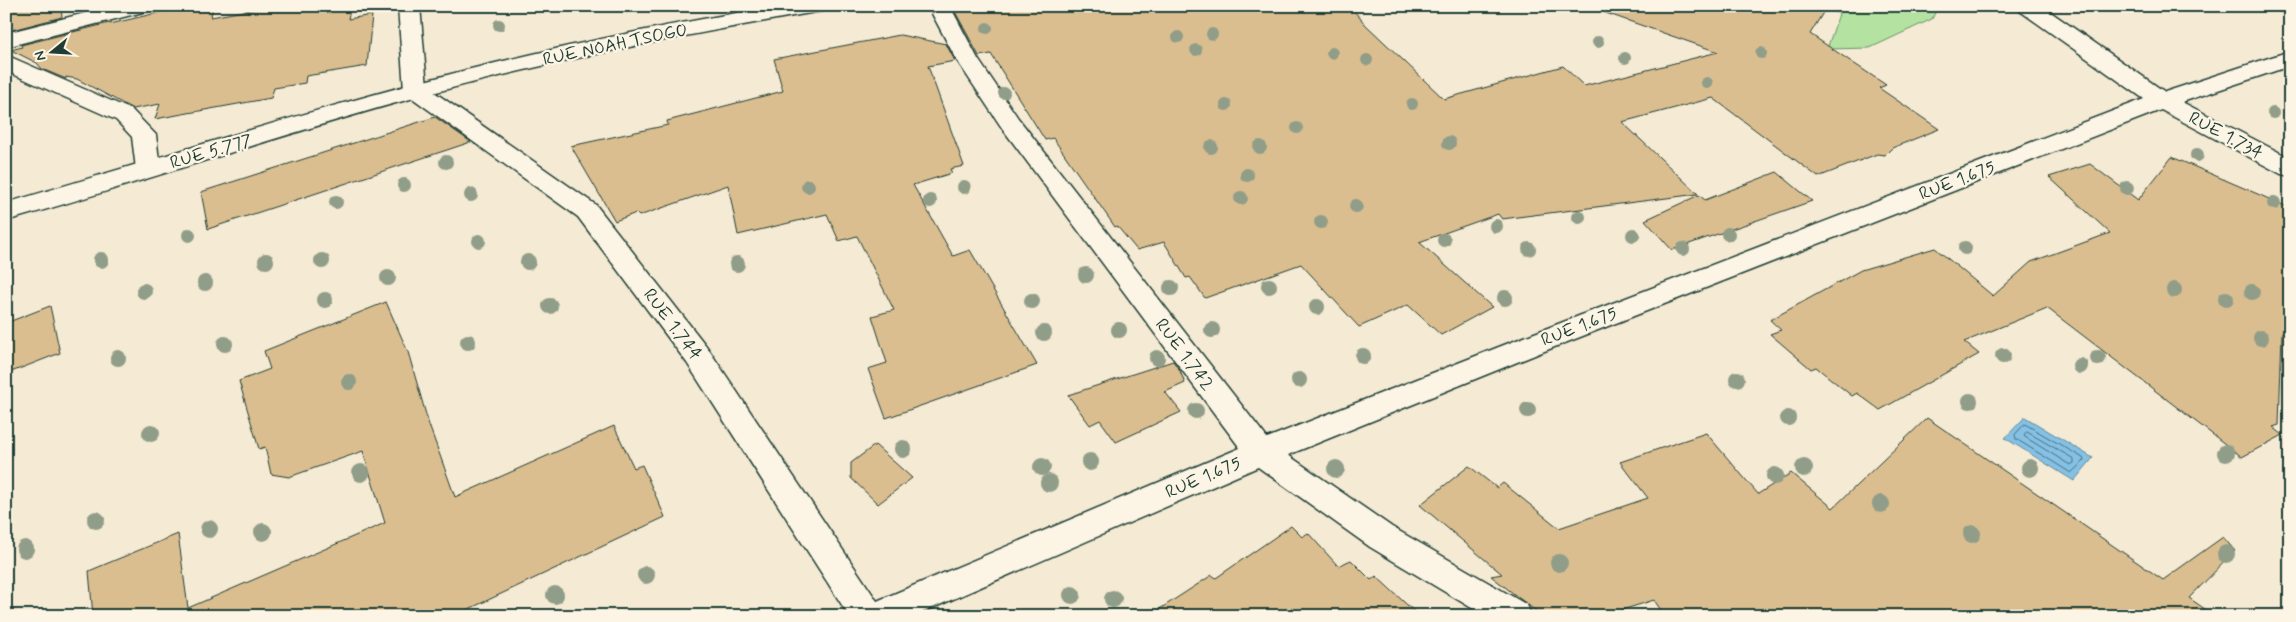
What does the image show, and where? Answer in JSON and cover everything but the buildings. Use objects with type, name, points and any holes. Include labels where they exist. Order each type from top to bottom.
[{"type":"street","points":[[6,40],[139,6]]},
{"type":"street","points":[[410,6],[416,90]]},
{"type":"street","name":"RUE NOAH TSOGO","points":[[416,90],[536,60],[710,24],[816,6]]},
{"type":"street","name":"RUE 1.742","points":[[939,6],[967,59],[1010,123],[1261,453],[1381,537],[1515,616]]},
{"type":"street","name":"RUE 1.734","points":[[2028,6],[2162,101],[2290,168]]},
{"type":"street","name":"RUE 1.675","points":[[877,616],[1261,453],[1551,337],[2162,101],[2290,58]]},
{"type":"street","points":[[6,62],[124,115],[144,135],[148,169]]},
{"type":"street","name":"RUE 5.777","points":[[6,212],[416,90]]},
{"type":"street","name":"RUE 1.744","points":[[416,90],[588,211],[697,356],[868,616]]},
{"type":"green space","points":[[1821,6],[1938,6],[1932,19],[1870,48],[1827,49],[1839,14]]},
{"type":"water","points":[[2025,417],[2093,458],[2074,481],[2005,438]]}]
